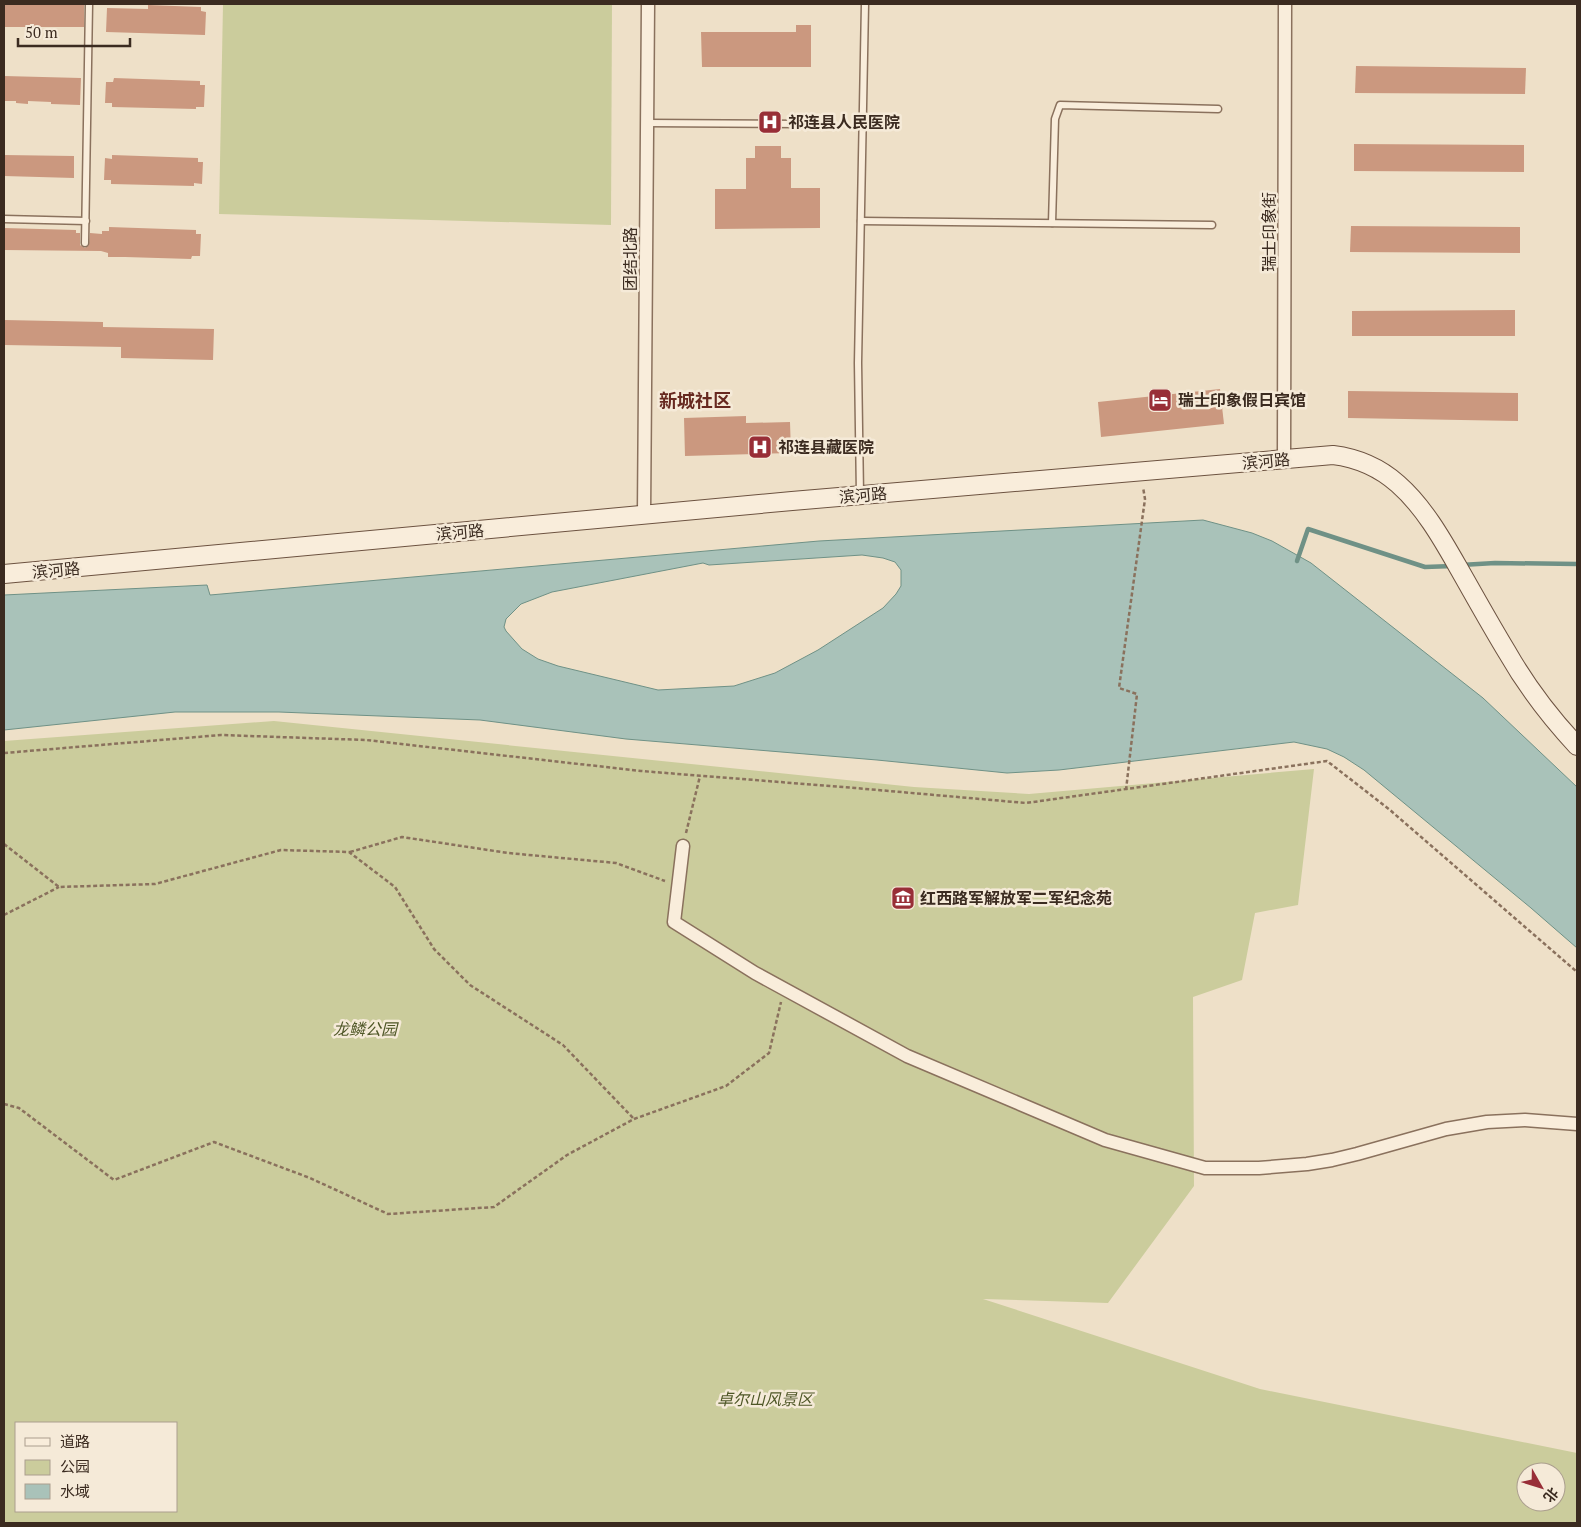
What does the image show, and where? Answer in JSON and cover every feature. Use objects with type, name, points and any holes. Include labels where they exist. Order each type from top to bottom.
[{"type":"street","name":"团结北路","points":[[644,515],[648,4]]},
{"type":"street","name":"瑞士印象街","points":[[1284,460],[1285,4]]},
{"type":"street","name":"滨河路","points":[[4,574],[860,495],[1333,456],[1346,457],[1365,463],[1387,475],[1416,502],[1445,544],[1528,685],[1553,720],[1577,746]]},
{"type":"street","points":[[683,846],[674,922],[755,973],[907,1056],[1105,1140],[1206,1168],[1259,1168],[1332,1160],[1446,1129],[1487,1122],[1524,1120],[1577,1124]]},
{"type":"lane","points":[[85,243],[89,4]]},
{"type":"lane","points":[[860,495],[858,363],[865,4]]},
{"type":"lane","points":[[1052,223],[1055,119],[1060,105],[1218,109]]},
{"type":"lane","points":[[647,123],[802,124]]},
{"type":"lane","points":[[4,219],[86,221]]},
{"type":"lane","points":[[861,221],[1212,225]]},
{"type":"path","points":[[1126,790],[1137,694],[1119,688],[1144,499]]},
{"type":"path","points":[[4,753],[231,736],[366,740],[642,771],[1026,803],[1327,762],[1390,810],[1577,972]]},
{"type":"path","points":[[683,846],[700,776]]},
{"type":"path","points":[[4,914],[59,887],[155,884],[281,850],[349,852],[402,837],[508,853],[616,864],[678,885]]},
{"type":"path","points":[[4,844],[59,887]]},
{"type":"path","points":[[349,852],[395,887],[434,949],[470,985],[563,1045],[634,1119]]},
{"type":"path","points":[[4,1104],[19,1108],[114,1180],[214,1142],[310,1178],[388,1214],[494,1207],[567,1155],[634,1119],[726,1086],[769,1053],[784,989]]},
{"type":"green space","points":[[223,4],[612,4],[611,225],[219,214]]},
{"type":"green space","name":"龙鳞公园","points":[[274,721],[914,787],[1029,794],[1314,769],[1298,905],[1255,913],[1242,980],[1193,997],[1194,1186],[1108,1303],[983,1299],[1260,1389],[1577,1453],[1577,1523],[4,1523],[4,741]]},
{"type":"water","points":[[1203,520],[1252,533],[1272,541],[1311,563],[1483,698],[1577,787],[1577,948],[1364,770],[1327,749],[1294,742],[1059,770],[1007,773],[626,739],[480,720],[279,712],[175,712],[4,730],[4,595],[207,585],[210,595],[819,541]],"holes":[[[862,555],[895,562],[901,570],[901,586],[883,608],[818,650],[775,673],[734,686],[658,690],[558,666],[538,659],[522,649],[504,627],[506,619],[521,604],[552,592],[703,563],[709,565]]]},
{"type":"building","points":[[4,4],[84,4],[84,27],[4,27]]},
{"type":"building","points":[[148,5],[201,7],[201,11],[206,12],[205,35],[106,32],[107,8],[148,9]]},
{"type":"building","points":[[796,25],[811,25],[811,67],[702,67],[701,32],[796,32]]},
{"type":"building","points":[[1356,66],[1526,68],[1525,94],[1355,93]]},
{"type":"building","points":[[4,76],[81,78],[80,105],[28,101],[28,104],[4,101]]},
{"type":"building","points":[[114,78],[200,81],[200,85],[205,85],[204,107],[196,107],[196,109],[112,107],[112,103],[105,103],[106,82],[113,82]]},
{"type":"building","points":[[1354,144],[1524,145],[1524,172],[1354,171]]},
{"type":"building","points":[[755,146],[781,146],[781,158],[791,158],[791,188],[820,188],[820,228],[715,229],[715,189],[746,189],[746,158],[755,158]]},
{"type":"building","points":[[4,155],[74,156],[74,178],[4,176]]},
{"type":"building","points":[[112,155],[198,158],[198,162],[203,162],[202,184],[194,183],[194,186],[111,184],[111,180],[104,180],[105,158],[112,159]]},
{"type":"building","points":[[1351,226],[1520,227],[1520,253],[1350,252]]},
{"type":"building","points":[[109,227],[196,230],[196,234],[201,234],[200,256],[192,256],[191,259],[108,257],[108,253],[101,251],[4,250],[4,228],[76,230],[76,233],[80,233],[80,245],[85,248],[89,245],[90,233],[102,234],[102,231],[109,231]]},
{"type":"building","points":[[1515,310],[1515,336],[1352,336],[1352,311]]},
{"type":"building","points":[[4,320],[103,322],[103,327],[214,329],[213,360],[121,358],[121,347],[4,345]]},
{"type":"building","points":[[1220,389],[1224,424],[1101,437],[1098,402]]},
{"type":"building","points":[[1348,391],[1518,393],[1518,421],[1348,418]]},
{"type":"building","points":[[746,416],[746,423],[790,422],[791,453],[685,456],[684,418]]},
{"type":"waterway","points":[[1297,561],[1308,529],[1425,567],[1453,566]]},
{"type":"waterway","points":[[1461,565],[1495,563],[1577,564]]},
{"type":"place","name":"祁连县人民医院","points":[[770,122]]},
{"type":"place","name":"瑞士印象假日宾馆","points":[[1160,400]]},
{"type":"place","name":"祁连县藏医院","points":[[760,447]]},
{"type":"place","name":"红西路军解放军二军纪念苑","points":[[903,898]]},
{"type":"district","name":"新城社区","points":[[695,401]]},
{"type":"park label","name":"卓尔山风景区","points":[[765,1399]]}]
